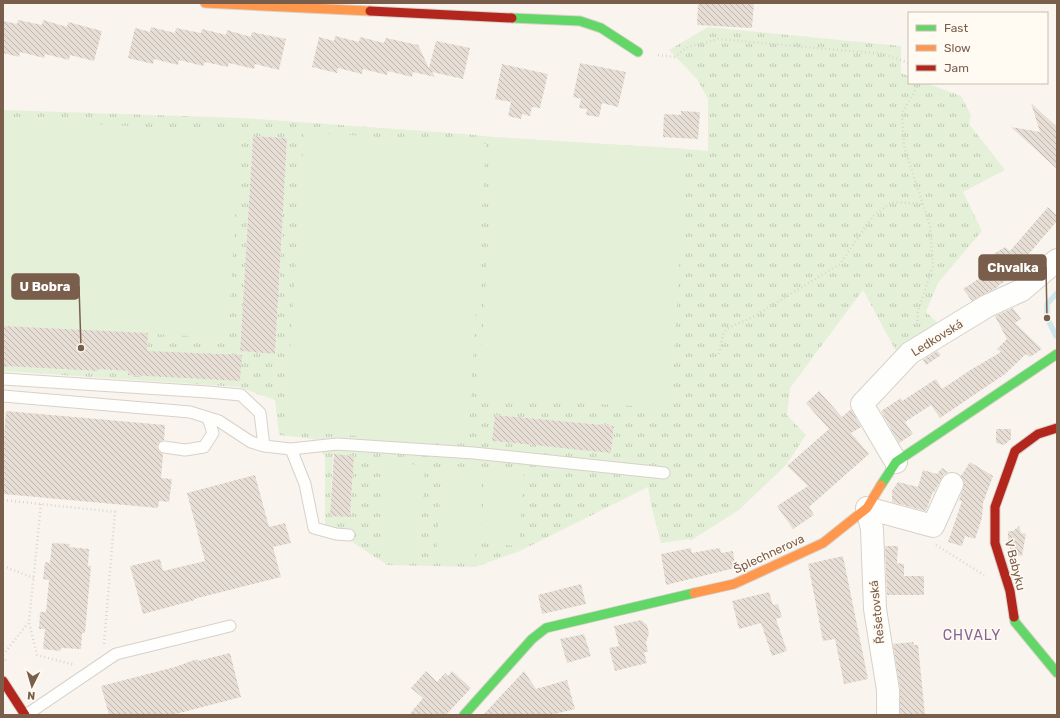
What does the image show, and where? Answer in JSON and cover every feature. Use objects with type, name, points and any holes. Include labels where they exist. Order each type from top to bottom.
[{"type":"street","points":[[205,3],[580,21],[601,28],[638,52]]},
{"type":"street","name":"Ledkovská","points":[[896,462],[862,404],[910,353],[987,306],[1022,290],[1057,260]]},
{"type":"street","name":"Šplechnerova","points":[[464,715],[532,639],[546,628],[734,584],[823,543],[867,508],[896,462],[1057,354]]},
{"type":"street","name":"V Babyku","points":[[1057,428],[1038,434],[1015,451],[995,507],[995,543],[1010,591],[1015,622],[1057,673]]},
{"type":"street","points":[[867,508],[933,526],[952,484]]},
{"type":"street","name":"Řešetovská","points":[[867,508],[872,529],[875,609],[888,690],[888,715]]},
{"type":"street","points":[[3,681],[26,715]]},
{"type":"lane","points":[[3,378],[242,395],[260,413],[264,446]]},
{"type":"lane","points":[[3,396],[190,412],[219,421],[251,442],[264,446],[291,449],[338,444],[451,451],[664,473]]},
{"type":"lane","points":[[164,447],[185,450],[204,447],[213,433],[208,418]]},
{"type":"lane","points":[[291,449],[305,484],[314,528],[336,534],[349,535]]},
{"type":"lane","points":[[26,715],[116,654],[230,626]]},
{"type":"path","points":[[638,52],[674,57],[688,46],[718,39],[883,54],[908,63]]},
{"type":"path","points":[[910,353],[918,321],[918,311],[933,266],[930,226],[904,146],[902,113],[917,88],[916,84]]},
{"type":"path","points":[[719,354],[723,334],[728,328],[751,318],[840,264],[873,216],[892,202],[924,204]]},
{"type":"path","points":[[3,500],[41,504],[115,512],[104,648],[94,669],[37,655],[29,622],[41,504]]},
{"type":"path","points":[[936,546],[1010,591]]},
{"type":"path","points":[[3,566],[34,578]]},
{"type":"path","points":[[3,655],[29,622]]},
{"type":"green space","points":[[708,27],[901,46],[901,73],[908,76],[908,84],[929,84],[961,96],[971,115],[969,124],[1005,170],[963,192],[982,231],[938,283],[926,312],[941,326],[898,355],[863,290],[790,388],[787,415],[806,435],[786,465],[739,510],[690,541],[689,539],[661,543],[648,487],[520,551],[475,567],[387,565],[325,524],[325,457],[313,439],[279,435],[275,400],[239,387],[3,371],[3,366],[98,371],[98,369],[128,371],[128,375],[175,377],[147,351],[147,333],[3,326],[3,110],[243,118],[708,151],[708,99],[697,79],[669,50]],"holes":[[[253,136],[287,138],[275,354],[240,351]],[[241,355],[240,381],[185,378]],[[495,415],[614,426],[611,452],[493,441]],[[333,454],[354,456],[350,517],[329,515]]]},
{"type":"green space","points":[[3,119],[240,132],[228,338],[3,326]]},
{"type":"green space","points":[[304,132],[486,144],[468,443],[285,431]]},
{"type":"green space","points":[[494,137],[686,149],[671,408],[479,397]]},
{"type":"green space","points":[[386,463],[425,465],[419,560],[381,557]]},
{"type":"green space","points":[[442,466],[481,468],[475,562],[436,560]]},
{"type":"green space","points":[[485,469],[524,471],[519,546],[481,543]]},
{"type":"building","points":[[698,3],[754,3],[752,28],[697,25]]},
{"type":"building","points":[[18,20],[42,25],[43,20],[67,27],[68,22],[102,31],[94,61],[70,55],[69,60],[45,54],[44,58],[20,52],[19,57],[3,53],[3,21],[17,24]]},
{"type":"building","points":[[151,27],[175,33],[176,28],[201,33],[202,29],[226,35],[227,30],[251,37],[252,32],[286,39],[279,70],[255,64],[254,69],[229,63],[228,67],[205,62],[203,66],[179,60],[178,65],[154,59],[153,64],[128,58],[135,28],[150,32]]},
{"type":"building","points":[[335,36],[359,42],[360,37],[384,43],[386,38],[418,45],[429,68],[436,41],[470,48],[463,79],[432,72],[435,77],[413,72],[412,77],[388,71],[387,75],[363,69],[362,74],[338,68],[337,73],[312,67],[319,37],[334,41]]},
{"type":"building","points":[[580,63],[626,72],[618,107],[602,103],[599,117],[586,115],[587,109],[579,108],[581,99],[573,97]]},
{"type":"building","points":[[502,64],[548,74],[540,108],[532,107],[530,116],[522,114],[521,119],[508,116],[511,102],[495,99]]},
{"type":"building","points":[[1031,103],[1057,127],[1057,169],[1011,127],[1040,132]]},
{"type":"building","points":[[681,111],[700,112],[698,139],[663,137],[664,114],[681,115]]},
{"type":"building","points":[[253,136],[287,138],[275,354],[240,351]]},
{"type":"building","points":[[1048,207],[1057,216],[1057,221],[1016,269],[1018,272],[998,287],[972,301],[963,289],[997,267],[989,257],[1005,247],[1010,251]]},
{"type":"building","points":[[1013,308],[1021,319],[1015,323],[1042,349],[1030,357],[1026,354],[1005,374],[940,418],[931,405],[905,422],[913,434],[899,443],[881,411],[901,398],[902,401],[936,379],[942,389],[1001,352],[997,349],[1007,339],[995,316]]},
{"type":"building","points":[[3,326],[148,333],[147,351],[242,355],[240,381],[128,375],[128,371],[98,369],[98,371],[3,366]]},
{"type":"building","points":[[937,351],[941,355],[926,365],[923,360]]},
{"type":"building","points":[[819,391],[842,417],[851,409],[861,427],[851,433],[869,454],[809,507],[814,515],[793,529],[777,506],[808,486],[787,466],[829,429],[806,403]]},
{"type":"building","points":[[6,411],[165,425],[164,440],[159,442],[157,446],[159,452],[163,454],[161,478],[172,479],[169,502],[159,501],[158,508],[3,494],[3,448]]},
{"type":"building","points":[[495,415],[614,426],[611,453],[492,441]]},
{"type":"building","points":[[996,429],[1011,429],[1011,439],[1004,445],[996,443]]},
{"type":"building","points":[[334,454],[354,456],[350,517],[330,516]]},
{"type":"building","points":[[970,462],[993,476],[983,503],[982,518],[975,539],[965,536],[962,546],[948,542],[962,501],[959,500],[964,483],[961,476]]},
{"type":"building","points":[[942,468],[948,472],[944,474],[933,492],[926,511],[892,502],[892,491],[898,482],[918,487],[923,470],[937,474]]},
{"type":"building","points":[[255,475],[269,527],[285,523],[291,543],[273,547],[281,577],[194,599],[195,600],[143,614],[130,566],[160,559],[163,571],[205,561],[187,493]]},
{"type":"building","points":[[1019,526],[1021,533],[1026,534],[1022,556],[1012,554],[1008,541],[1008,531],[1013,531]]},
{"type":"building","points":[[52,543],[70,544],[69,547],[89,549],[88,566],[91,566],[85,633],[82,633],[81,649],[61,648],[60,651],[43,649],[45,629],[39,629],[40,612],[46,612],[49,580],[43,579],[45,562],[50,563]]},
{"type":"building","points":[[885,546],[898,546],[897,563],[904,564],[904,576],[924,576],[924,595],[887,595]]},
{"type":"building","points":[[691,548],[692,553],[720,548],[721,553],[733,551],[735,568],[666,585],[661,554]]},
{"type":"building","points":[[843,556],[868,679],[844,684],[835,639],[823,641],[808,564]]},
{"type":"building","points":[[581,584],[586,604],[542,614],[538,595]]},
{"type":"building","points":[[769,592],[773,605],[778,604],[782,617],[776,619],[787,651],[772,656],[761,623],[739,629],[732,601]]},
{"type":"building","points":[[641,620],[647,625],[649,634],[646,642],[648,652],[644,652],[647,663],[615,671],[609,648],[619,646],[614,626]]},
{"type":"building","points":[[584,634],[591,656],[567,663],[560,639]]},
{"type":"building","points":[[913,642],[914,645],[918,645],[925,715],[900,715],[900,688],[893,644]]},
{"type":"building","points":[[230,653],[241,697],[172,715],[109,715],[101,686],[175,667],[197,659],[198,661]]},
{"type":"building","points":[[426,671],[437,682],[445,673],[448,676],[452,671],[471,688],[446,715],[409,715],[423,698],[411,688]]},
{"type":"building","points":[[524,671],[536,689],[567,680],[575,709],[551,715],[483,715]]},
{"type":"waterway","points":[[1056,336],[1047,318],[1047,304],[1057,293]]},
{"type":"traffic: fast","points":[[512,18],[580,21],[601,28],[638,52]]},
{"type":"traffic: fast","points":[[881,485],[896,462],[1057,354]]},
{"type":"traffic: fast","points":[[464,715],[532,639],[546,628],[694,593]]},
{"type":"traffic: fast","points":[[1014,617],[1015,622],[1057,673]]},
{"type":"traffic: slow","points":[[205,3],[370,11]]},
{"type":"traffic: slow","points":[[694,593],[734,584],[823,543],[867,508],[881,485]]},
{"type":"traffic: jam","points":[[370,11],[512,18]]},
{"type":"traffic: jam","points":[[1014,617],[1010,591],[995,543],[995,507],[1015,451],[1038,434],[1057,428]]},
{"type":"traffic: jam","points":[[3,681],[25,715]]},
{"type":"place","name":"Chvalka","points":[[1047,318]]},
{"type":"place","name":"U Bobra","points":[[81,348]]},
{"type":"district","name":"CHVALY","points":[[972,635]]}]
